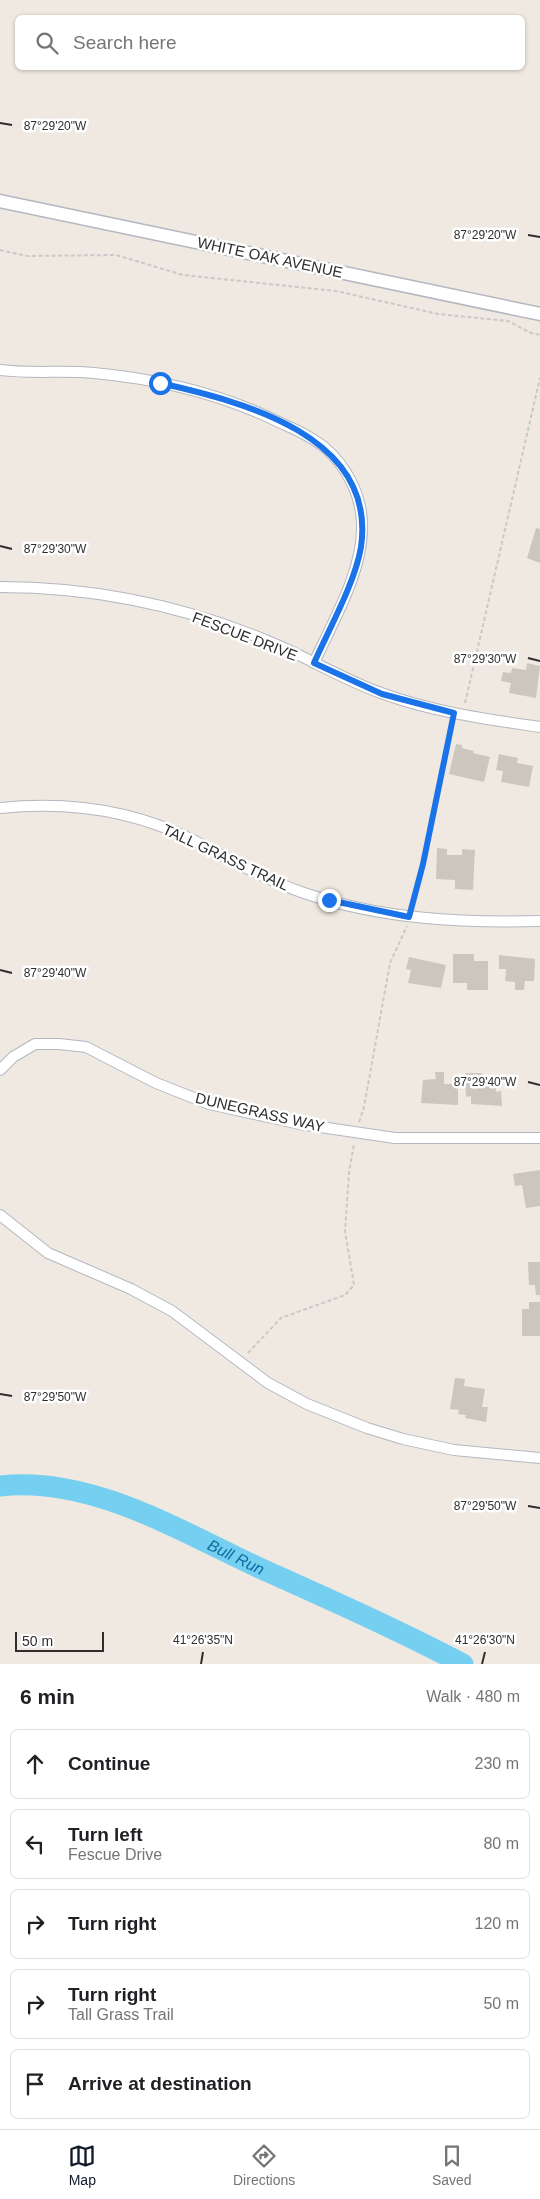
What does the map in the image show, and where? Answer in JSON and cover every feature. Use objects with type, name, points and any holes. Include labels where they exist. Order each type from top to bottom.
[{"type":"street","name":"WHITE OAK AVENUE","points":[[0,201],[540,314]]},
{"type":"street","points":[[0,370],[92,373],[137,378],[184,388],[266,416],[313,439],[328,450],[346,473],[355,490],[360,509],[362,537],[354,571],[314,663]]},
{"type":"street","name":"FESCUE DRIVE","points":[[0,587],[27,587],[94,593],[176,610],[214,621],[270,642],[382,694],[458,714],[540,727]]},
{"type":"street","name":"TALL GRASS TRAIL","points":[[0,808],[36,804],[74,806],[128,816],[178,834],[251,872],[303,892],[356,907],[409,917],[481,921],[540,921]]},
{"type":"street","name":"DUNEGRASS WAY","points":[[0,1070],[13,1057],[35,1044],[60,1044],[86,1048],[156,1083],[209,1104],[355,1133],[422,1140],[540,1138]]},
{"type":"street","points":[[0,1215],[48,1253],[131,1288],[172,1311],[268,1383],[307,1404],[367,1428],[403,1439],[454,1450],[540,1458]]},
{"type":"path","points":[[0,250],[27,256],[116,255],[183,275],[336,291],[438,314],[508,321],[540,335]]},
{"type":"path","points":[[241,1364],[251,1348],[280,1318],[345,1295],[354,1284],[345,1231],[349,1173],[355,1133],[364,1107],[390,963],[397,945],[406,931],[540,378]]},
{"type":"building","points":[[536,528],[540,529],[540,563],[527,558]]},
{"type":"building","points":[[527,663],[540,666],[536,698],[509,693],[511,683],[501,681],[503,672],[511,673],[512,668],[526,670]]},
{"type":"building","points":[[456,744],[462,745],[462,748],[474,751],[473,753],[490,757],[484,782],[449,774]]},
{"type":"building","points":[[499,754],[518,758],[517,763],[533,766],[529,787],[501,782],[503,771],[496,770]]},
{"type":"building","points":[[437,848],[447,849],[447,855],[462,855],[462,849],[475,850],[473,890],[455,889],[455,880],[436,879]]},
{"type":"building","points":[[453,954],[474,954],[474,961],[488,961],[488,990],[467,990],[467,983],[453,983]]},
{"type":"building","points":[[499,955],[535,959],[534,981],[525,981],[524,990],[515,990],[515,982],[505,981],[506,969],[499,969]]},
{"type":"building","points":[[409,957],[446,965],[441,988],[408,983],[411,970],[406,969]]},
{"type":"building","points":[[435,1072],[444,1072],[444,1084],[458,1084],[458,1105],[421,1103],[423,1080],[436,1079]]},
{"type":"building","points":[[465,1073],[482,1073],[482,1077],[495,1077],[496,1092],[501,1091],[502,1106],[471,1104],[471,1096],[466,1097]]},
{"type":"building","points":[[540,1170],[540,1206],[526,1208],[522,1185],[515,1186],[513,1174]]},
{"type":"building","points":[[528,1262],[540,1262],[540,1295],[536,1295],[535,1285],[529,1285]]},
{"type":"building","points":[[529,1302],[540,1302],[540,1336],[522,1336],[522,1309],[529,1309]]},
{"type":"building","points":[[455,1378],[465,1379],[464,1386],[485,1389],[482,1407],[488,1407],[486,1422],[465,1418],[466,1415],[458,1414],[459,1410],[450,1409]]},
{"type":"waterway","name":"Bull Run","points":[[0,1486],[34,1485],[68,1489],[136,1510],[414,1639],[463,1664]]},
{"type":"route","points":[[160,383],[208,395],[266,416],[313,439],[334,457],[346,473],[355,490],[362,518],[362,537],[354,571],[314,663],[338,676],[382,694],[429,708],[454,713],[440,772],[423,864],[409,917],[329,900]]}]
